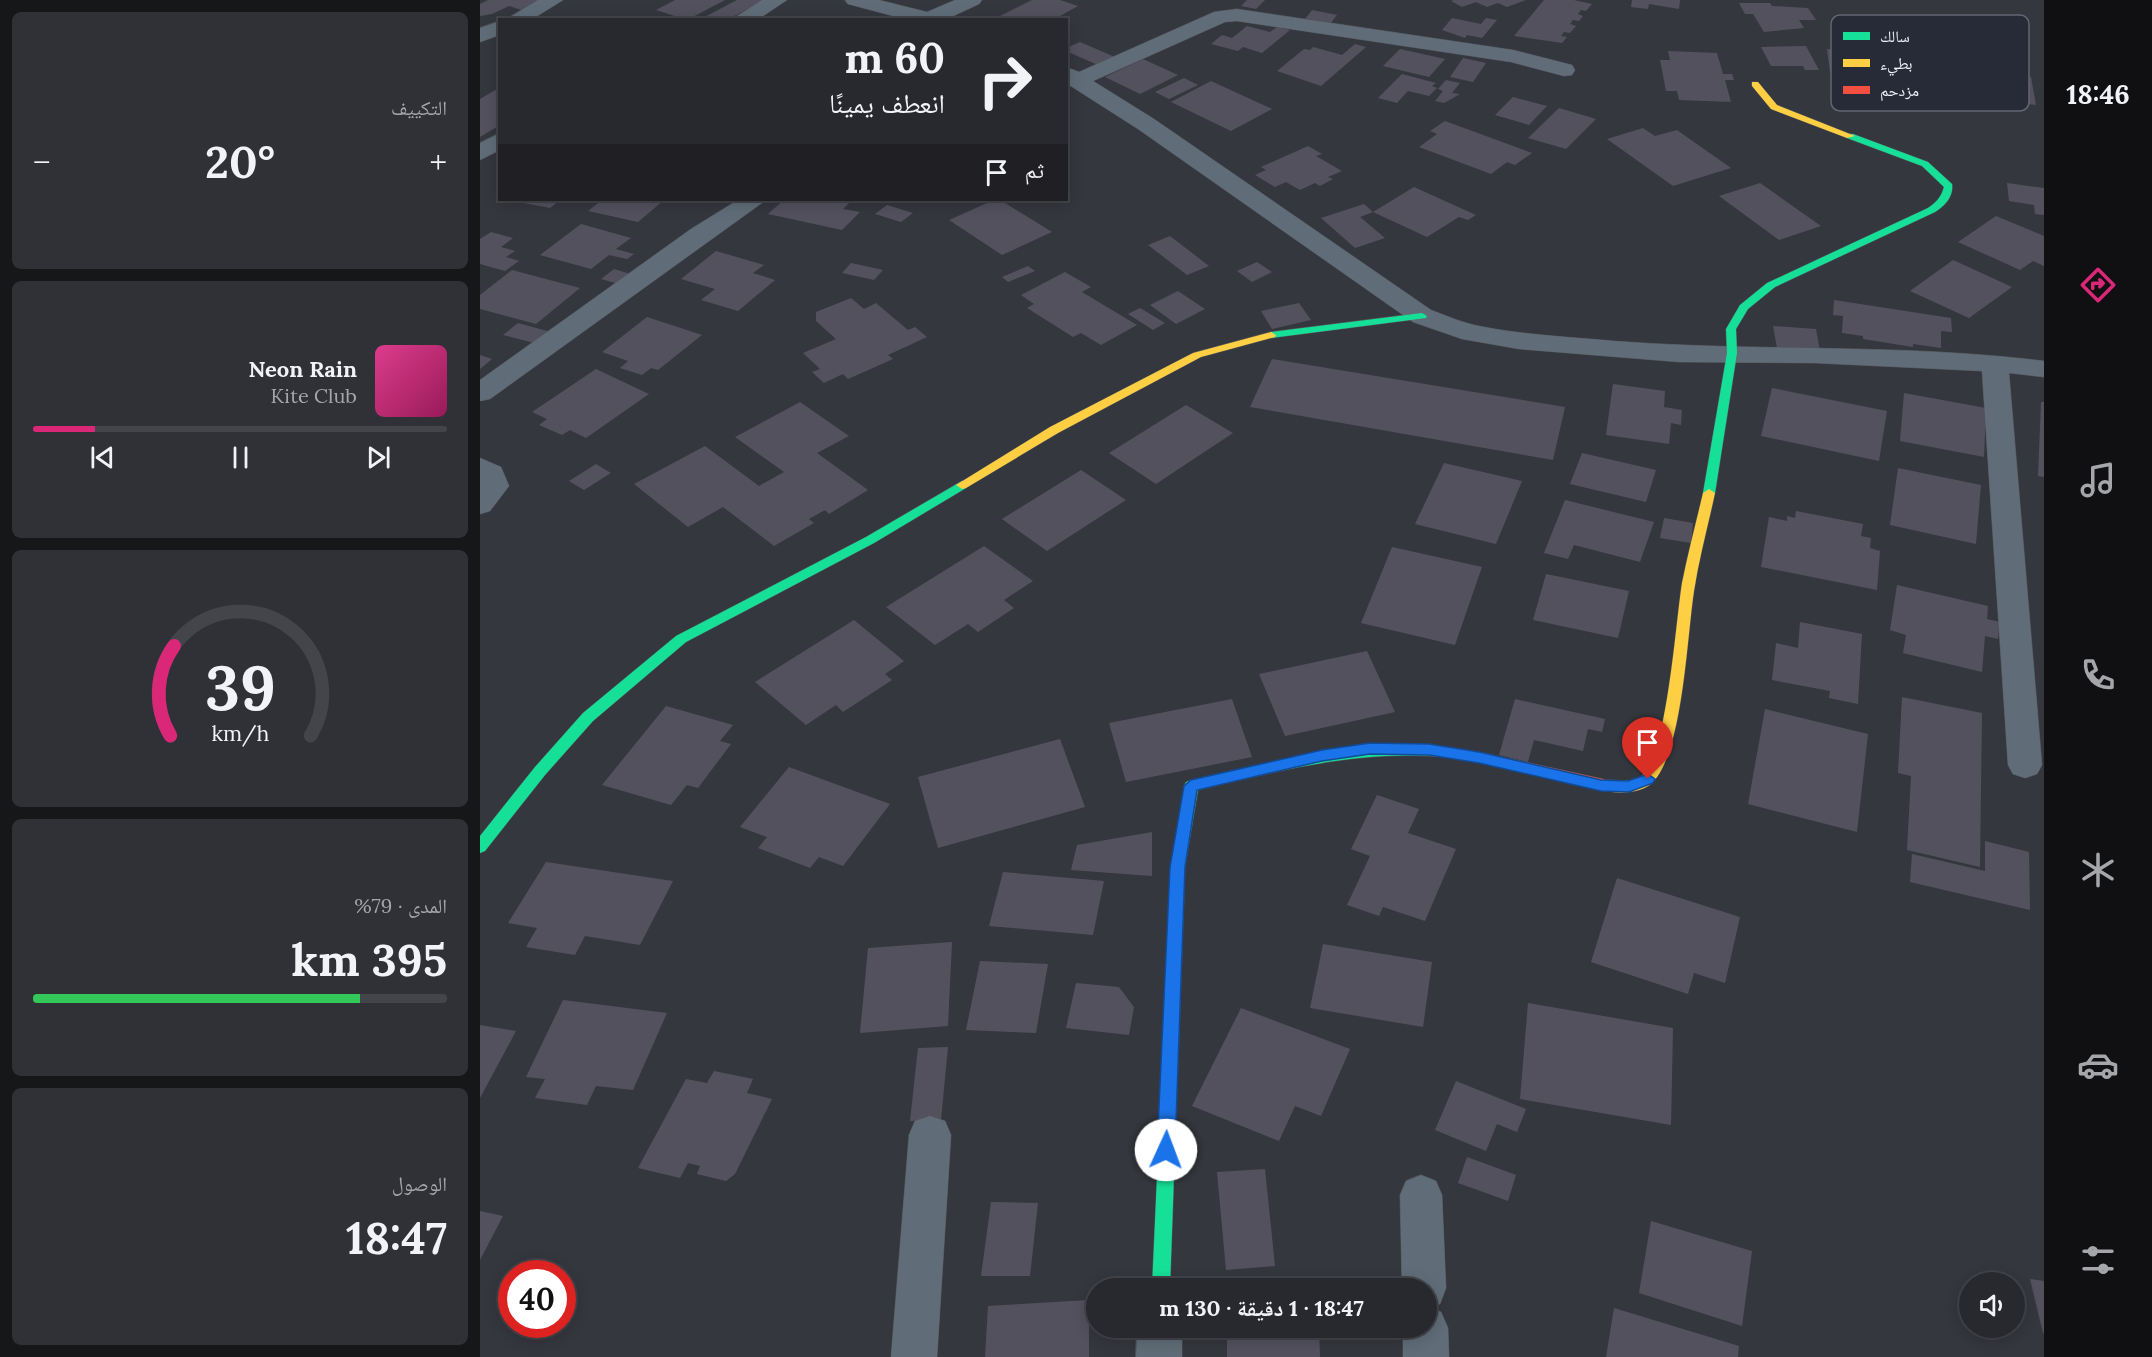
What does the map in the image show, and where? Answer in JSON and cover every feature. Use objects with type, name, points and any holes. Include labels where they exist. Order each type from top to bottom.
[{"type":"street","points":[[519,18],[554,0]]},
{"type":"street","points":[[745,18],[777,0]]},
{"type":"street","points":[[855,0],[929,18]]},
{"type":"street","points":[[935,18],[972,0]]},
{"type":"street","points":[[1072,77],[1221,16],[1237,15],[1513,56],[1564,70]]},
{"type":"street","points":[[480,36],[498,28]]},
{"type":"street","points":[[1072,77],[1146,124],[1422,316],[1471,333],[1519,341],[1679,354],[1732,353],[1995,363],[2044,369]]},
{"type":"street","points":[[1161,1278],[1178,867],[1191,786],[1322,756],[1370,748],[1429,750],[1479,757],[1601,785],[1629,787],[1648,779],[1658,766],[1667,735],[1687,590],[1713,477],[1732,353],[1731,329],[1744,307],[1771,285],[1940,206],[1947,198],[1949,186],[1925,164],[1904,154],[1790,115],[1774,107],[1755,84]]},
{"type":"street","points":[[480,153],[498,141]]},
{"type":"street","points":[[480,393],[700,234],[752,201]]},
{"type":"street","points":[[480,847],[549,759],[607,699],[669,652],[681,639],[870,540],[1054,430],[1197,355],[1283,332],[1422,316]]},
{"type":"street","points":[[1995,363],[2025,765]]},
{"type":"street","points":[[480,467],[491,474],[494,486],[480,504]]},
{"type":"street","points":[[914,1357],[930,1135]]},
{"type":"street","points":[[1421,1195],[1424,1278]]},
{"type":"street","points":[[1159,1357],[1160,1338]]},
{"type":"street","points":[[1425,1338],[1426,1357]]},
{"type":"building","points":[[488,0],[539,0],[530,4],[535,6],[525,11],[509,6],[492,14],[480,16],[480,4]]},
{"type":"building","points":[[675,0],[725,0],[691,18],[681,18],[656,10]]},
{"type":"building","points":[[737,0],[764,0],[731,18],[703,18]]},
{"type":"building","points":[[1032,0],[1060,0],[1078,6],[1057,18],[1004,18],[1000,16]]},
{"type":"building","points":[[1247,0],[1265,0],[1256,9],[1241,6]]},
{"type":"building","points":[[1526,0],[1507,7],[1498,3],[1487,7],[1476,2],[1462,7],[1451,1]]},
{"type":"building","points":[[1544,0],[1574,0],[1592,4],[1586,11],[1581,10],[1578,14],[1583,16],[1579,21],[1573,20],[1570,24],[1576,26],[1570,33],[1564,32],[1561,36],[1567,37],[1562,43],[1514,36]]},
{"type":"building","points":[[1632,0],[1680,0],[1679,9],[1649,4],[1648,9],[1631,7]]},
{"type":"building","points":[[1739,3],[1770,3],[1772,6],[1808,8],[1816,20],[1799,20],[1804,28],[1764,32],[1753,14],[1745,14]]},
{"type":"building","points":[[1312,10],[1337,15],[1330,24],[1305,19]]},
{"type":"building","points":[[1452,18],[1481,24],[1486,18],[1497,20],[1482,38],[1467,35],[1465,38],[1442,30]]},
{"type":"building","points":[[1247,26],[1270,32],[1277,27],[1290,30],[1262,53],[1243,47],[1238,51],[1211,44],[1222,35],[1232,38]]},
{"type":"building","points":[[1080,42],[1115,57],[1098,65],[1068,52],[1068,47]]},
{"type":"building","points":[[1355,44],[1366,47],[1321,86],[1277,71],[1304,49],[1310,50],[1313,47],[1342,55]]},
{"type":"building","points":[[1806,46],[1819,70],[1805,70],[1803,66],[1771,66],[1761,47]]},
{"type":"building","points":[[1400,49],[1445,59],[1429,77],[1383,66]]},
{"type":"building","points":[[1827,49],[1831,49],[1830,72]]},
{"type":"building","points":[[1668,51],[1717,53],[1723,74],[1732,74],[1734,80],[1725,80],[1731,102],[1679,100],[1677,91],[1666,91],[1660,60],[1670,60]]},
{"type":"building","points":[[1463,58],[1486,63],[1473,82],[1450,77]]},
{"type":"building","points":[[1143,59],[1178,75],[1140,94],[1105,77]]},
{"type":"building","points":[[1402,74],[1436,83],[1432,86],[1437,88],[1429,96],[1408,91],[1397,103],[1378,98]]},
{"type":"building","points":[[2029,77],[2031,77],[2036,105],[2029,104]]},
{"type":"building","points":[[1184,78],[1198,85],[1169,99],[1155,92]]},
{"type":"building","points":[[1446,80],[1460,83],[1452,93],[1460,94],[1444,103],[1435,101],[1443,91],[1438,89]]},
{"type":"building","points":[[1211,81],[1272,109],[1231,131],[1171,102]]},
{"type":"building","points":[[497,89],[498,126],[480,137],[480,99]]},
{"type":"building","points":[[1513,97],[1547,106],[1529,125],[1495,115]]},
{"type":"building","points":[[1559,108],[1596,119],[1566,149],[1528,138]]},
{"type":"building","points":[[1445,121],[1532,153],[1515,165],[1507,162],[1491,174],[1419,147],[1437,134],[1430,131]]},
{"type":"building","points":[[1643,128],[1655,136],[1677,130],[1731,168],[1673,186],[1607,139]]},
{"type":"building","points":[[1308,146],[1322,154],[1316,156],[1342,171],[1328,177],[1333,179],[1320,186],[1315,183],[1300,190],[1286,182],[1275,187],[1255,175],[1266,170],[1261,167]]},
{"type":"building","points":[[1760,183],[1821,226],[1779,240],[1719,196]]},
{"type":"building","points":[[2007,183],[2044,188],[2044,215],[2035,214],[2034,205],[2009,201]]},
{"type":"building","points":[[1414,187],[1476,215],[1468,220],[1459,217],[1427,237],[1373,212]]},
{"type":"building","points":[[513,201],[559,201],[550,208]]},
{"type":"building","points":[[601,201],[663,201],[638,222],[588,211]]},
{"type":"building","points":[[783,201],[851,201],[843,209],[860,212],[842,230],[768,214]]},
{"type":"building","points":[[992,201],[1002,201],[1052,232],[1002,255],[949,220]]},
{"type":"building","points":[[1364,204],[1373,212],[1360,217],[1385,238],[1355,248],[1321,218]]},
{"type":"building","points":[[887,205],[913,213],[901,222],[875,214]]},
{"type":"building","points":[[1996,216],[2044,236],[2044,266],[2033,261],[2020,270],[1958,242]]},
{"type":"building","points":[[581,224],[631,238],[616,249],[634,254],[627,259],[609,255],[591,269],[540,255]]},
{"type":"building","points":[[491,232],[513,238],[501,247],[515,251],[506,257],[519,261],[505,271],[480,264],[480,239]]},
{"type":"building","points":[[1170,236],[1209,266],[1187,275],[1148,245]]},
{"type":"building","points":[[716,251],[764,265],[753,273],[775,280],[738,311],[701,300],[715,289],[681,279]]},
{"type":"building","points":[[1953,260],[2012,287],[1969,318],[1910,291]]},
{"type":"building","points":[[1257,262],[1272,272],[1252,282],[1237,271]]},
{"type":"building","points":[[851,263],[883,270],[874,280],[842,273]]},
{"type":"building","points":[[1028,266],[1035,271],[1008,282],[1002,277]]},
{"type":"building","points":[[614,269],[634,275],[622,285],[601,279]]},
{"type":"building","points":[[512,270],[580,288],[536,324],[480,309],[480,295]]},
{"type":"building","points":[[1065,272],[1091,287],[1082,292],[1137,325],[1101,345],[1081,333],[1073,337],[1027,308],[1034,304],[1021,295]]},
{"type":"building","points":[[1178,291],[1205,309],[1176,324],[1150,305]]},
{"type":"building","points":[[851,298],[864,309],[876,303],[908,330],[915,327],[927,337],[888,355],[893,359],[848,379],[843,374],[824,383],[812,372],[820,369],[803,353],[836,339],[816,321],[816,312]]},
{"type":"building","points":[[1834,300],[1951,318],[1952,332],[1941,331],[1941,348],[1913,344],[1913,347],[1863,339],[1863,336],[1842,333],[1843,316],[1833,315]]},
{"type":"building","points":[[1299,303],[1311,320],[1272,329],[1261,311]]},
{"type":"building","points":[[1140,308],[1165,323],[1153,330],[1128,314]]},
{"type":"building","points":[[647,317],[702,335],[658,370],[651,368],[642,375],[620,368],[628,361],[602,352]]},
{"type":"building","points":[[518,323],[551,332],[538,344],[503,335]]},
{"type":"building","points":[[1773,326],[1816,329],[1820,351],[1777,348]]},
{"type":"building","points":[[480,355],[492,359],[480,369]]},
{"type":"building","points":[[1272,359],[1565,407],[1553,460],[1250,407]]},
{"type":"building","points":[[596,369],[649,394],[586,438],[570,430],[562,435],[539,425],[547,419],[532,412]]},
{"type":"building","points":[[1613,384],[1665,391],[1664,407],[1682,410],[1681,425],[1671,423],[1669,444],[1606,435]]},
{"type":"building","points":[[1772,388],[1887,411],[1879,461],[1761,436]]},
{"type":"building","points":[[1904,393],[1986,408],[1984,457],[1900,441]]},
{"type":"building","points":[[800,402],[849,436],[817,453],[868,490],[829,514],[825,510],[809,519],[814,523],[774,546],[723,507],[688,527],[634,484],[705,446],[759,486],[784,472],[735,437]]},
{"type":"building","points":[[2041,402],[2044,402],[2044,477],[2038,476]]},
{"type":"building","points":[[1186,405],[1233,433],[1156,484],[1109,453]]},
{"type":"building","points":[[1582,453],[1656,470],[1646,502],[1570,484]]},
{"type":"building","points":[[1444,463],[1522,481],[1496,544],[1415,524]]},
{"type":"building","points":[[596,464],[611,473],[584,490],[569,481]]},
{"type":"building","points":[[1898,468],[1981,485],[1976,544],[1890,525]]},
{"type":"building","points":[[1081,470],[1126,500],[1047,551],[1002,519]]},
{"type":"building","points":[[1565,500],[1654,522],[1640,562],[1574,545],[1568,559],[1544,553]]},
{"type":"building","points":[[1796,511],[1863,524],[1861,536],[1871,538],[1870,548],[1880,551],[1877,590],[1761,567],[1769,517],[1787,521],[1787,516],[1795,518]]},
{"type":"building","points":[[1664,518],[1693,523],[1691,543],[1660,538]]},
{"type":"building","points":[[984,546],[1033,581],[1004,600],[1014,608],[978,632],[968,624],[935,645],[886,607]]},
{"type":"building","points":[[1392,547],[1482,567],[1455,645],[1361,623]]},
{"type":"building","points":[[1546,574],[1629,591],[1618,638],[1533,620]]},
{"type":"building","points":[[1897,585],[1988,606],[1987,619],[2000,622],[1998,639],[1985,636],[1982,672],[1903,653],[1906,635],[1890,630]]},
{"type":"building","points":[[854,620],[904,661],[885,674],[892,680],[843,712],[836,705],[806,725],[755,682]]},
{"type":"building","points":[[1800,622],[1862,634],[1858,704],[1829,698],[1830,691],[1772,680],[1776,643],[1798,648]]},
{"type":"building","points":[[1367,651],[1395,712],[1285,736],[1259,674]]},
{"type":"building","points":[[1902,697],[1982,713],[1980,867],[1907,850],[1911,776],[1898,773]]},
{"type":"building","points":[[1232,699],[1252,757],[1126,782],[1109,723]]},
{"type":"building","points":[[1515,699],[1605,719],[1602,732],[1588,729],[1583,751],[1534,740],[1528,762],[1499,755]]},
{"type":"building","points":[[666,706],[733,725],[720,741],[731,744],[698,788],[687,785],[671,805],[602,785]]},
{"type":"building","points":[[1765,709],[1868,734],[1857,832],[1748,804]]},
{"type":"building","points":[[1060,739],[1085,807],[938,848],[918,777]]},
{"type":"building","points":[[789,767],[890,804],[843,866],[819,857],[810,868],[758,848],[767,837],[740,827]]},
{"type":"building","points":[[1377,795],[1419,809],[1408,833],[1456,849],[1425,921],[1383,907],[1379,916],[1347,905],[1370,856],[1351,849]]},
{"type":"building","points":[[1152,832],[1152,876],[1071,870],[1077,845]]},
{"type":"building","points":[[1985,841],[2029,852],[2030,910],[1910,882],[1912,854],[1985,871]]},
{"type":"building","points":[[546,862],[673,881],[640,945],[585,936],[575,955],[526,947],[537,928],[508,923]]},
{"type":"building","points":[[1003,872],[1104,881],[1093,935],[989,926]]},
{"type":"building","points":[[1617,878],[1740,917],[1725,983],[1694,973],[1688,994],[1591,962]]},
{"type":"building","points":[[952,942],[948,1026],[860,1033],[868,948]]},
{"type":"building","points":[[1323,944],[1432,962],[1423,1027],[1310,1008]]},
{"type":"building","points":[[980,961],[1048,964],[1036,1033],[966,1030]]},
{"type":"building","points":[[1076,983],[1119,987],[1134,1007],[1129,1035],[1066,1028]]},
{"type":"building","points":[[563,1000],[667,1013],[633,1090],[596,1086],[587,1105],[535,1098],[545,1079],[526,1077]]},
{"type":"building","points":[[1528,1003],[1673,1028],[1671,1125],[1520,1099]]},
{"type":"building","points":[[1241,1008],[1350,1049],[1321,1116],[1295,1106],[1279,1141],[1192,1106]]},
{"type":"building","points":[[480,1025],[516,1031],[480,1098]]},
{"type":"building","points":[[948,1047],[941,1120],[910,1121],[918,1048]]},
{"type":"building","points":[[714,1071],[753,1079],[747,1093],[772,1099],[735,1174],[726,1181],[697,1174],[700,1166],[688,1163],[680,1178],[638,1168],[686,1079],[707,1083]]},
{"type":"building","points":[[1456,1081],[1526,1109],[1517,1132],[1497,1124],[1486,1151],[1435,1130]]},
{"type":"building","points":[[1467,1157],[1516,1175],[1508,1201],[1458,1183]]},
{"type":"building","points":[[1265,1169],[1275,1266],[1226,1270],[1217,1172]]},
{"type":"building","points":[[991,1202],[1038,1203],[1030,1276],[981,1276]]},
{"type":"building","points":[[480,1211],[503,1216],[480,1260]]},
{"type":"building","points":[[1651,1221],[1752,1251],[1742,1326],[1639,1293]]},
{"type":"building","points":[[2030,1279],[2044,1281],[2044,1333],[2043,1333]]},
{"type":"building","points":[[1086,1300],[1086,1338],[1089,1338],[1089,1357],[985,1357],[988,1306]]},
{"type":"building","points":[[1614,1308],[1739,1346],[1738,1357],[1606,1357]]},
{"type":"building","points":[[1227,1338],[1319,1338],[1320,1357],[1227,1357]]},
{"type":"traffic: fast","points":[[1709,493],[1732,353],[1731,329],[1744,307],[1771,285],[1931,210],[1941,202],[1948,191],[1949,186],[1925,164],[1850,136]]},
{"type":"traffic: fast","points":[[1271,335],[1422,316]]},
{"type":"traffic: fast","points":[[480,847],[540,771],[588,717],[681,639],[870,540],[962,485]]},
{"type":"traffic: fast","points":[[1161,1278],[1178,867],[1191,786],[1348,752],[1412,749],[1445,752]]},
{"type":"traffic: slow","points":[[1755,84],[1774,107],[1850,136]]},
{"type":"traffic: slow","points":[[962,485],[1054,430],[1197,355],[1271,335]]},
{"type":"traffic: slow","points":[[1603,785],[1638,784],[1648,779],[1656,767],[1669,721],[1689,580],[1709,493]]},
{"type":"traffic: jam","points":[[1445,752],[1479,757],[1603,785]]},
{"type":"route","points":[[1166,1150],[1178,867],[1182,830],[1191,786],[1322,756],[1370,748],[1429,750],[1479,757],[1601,785],[1629,787],[1648,779]]}]
